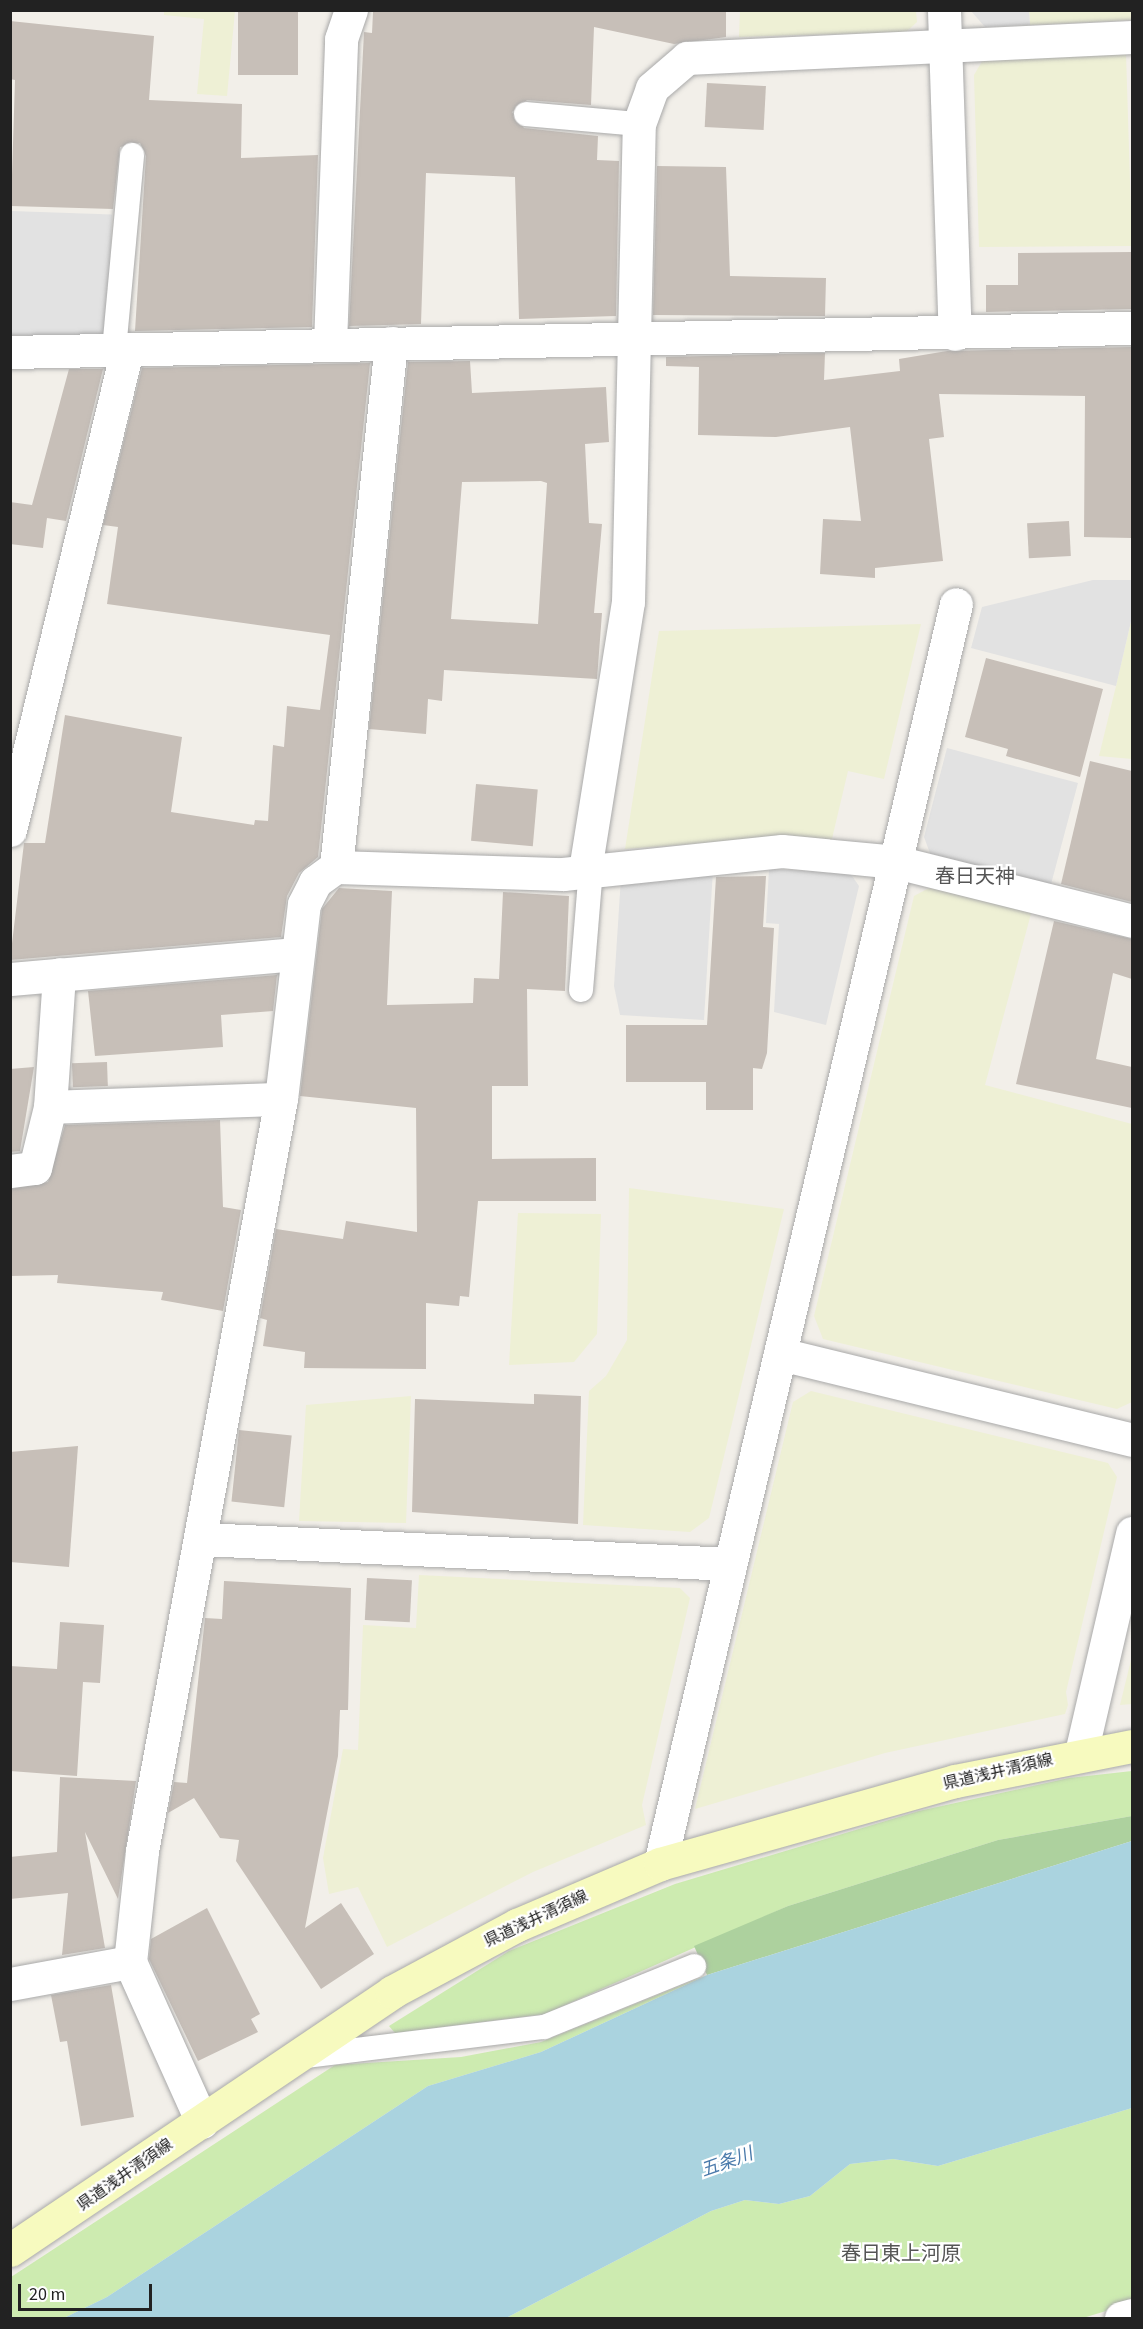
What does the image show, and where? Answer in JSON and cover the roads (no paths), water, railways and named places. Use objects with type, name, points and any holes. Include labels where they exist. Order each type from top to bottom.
[{"type":"main road","name":"県道浅井清須線","points":[[10,2250],[392,1992],[507,1930],[660,1864],[955,1781],[1081,1753],[1132,1746]]},
{"type":"street","points":[[330,344],[341,39],[351,10]]},
{"type":"street","points":[[944,10],[955,334]]},
{"type":"street","points":[[588,869],[628,602],[639,124],[652,88],[687,58],[1132,37]]},
{"type":"street","points":[[10,352],[330,344],[955,334],[1132,328]]},
{"type":"street","points":[[336,867],[391,343]]},
{"type":"street","points":[[10,830],[24,717],[121,349]]},
{"type":"street","points":[[660,1864],[956,604]]},
{"type":"street","points":[[202,2122],[130,1962],[142,1851],[202,1539],[281,1099],[304,904],[315,882],[336,867],[588,869],[782,851],[896,862],[1132,921]]},
{"type":"street","points":[[10,979],[297,954]]},
{"type":"street","points":[[10,1171],[35,1168],[50,1107],[59,974]]},
{"type":"street","points":[[50,1107],[281,1099]]},
{"type":"street","points":[[780,1354],[1132,1440]]},
{"type":"street","points":[[1081,1753],[1132,1533]]},
{"type":"street","points":[[202,1539],[730,1564]]},
{"type":"street","points":[[10,1984],[130,1962]]},
{"type":"street","points":[[1121,2319],[1132,2315]]},
{"type":"lane","points":[[526,114],[639,124]]},
{"type":"lane","points":[[121,349],[132,154]]},
{"type":"lane","points":[[581,990],[588,869]]},
{"type":"lane","points":[[297,2057],[544,2027],[694,1966]]},
{"type":"water","name":"五条川","points":[[1132,1841],[1132,2108],[938,2166],[893,2159],[850,2164],[810,2196],[779,2204],[745,2200],[711,2211],[506,2318],[64,2318],[107,2297],[428,2086],[541,2052],[707,1975]]},
{"type":"district","name":"春日天神","points":[[975,877]]},
{"type":"district","name":"春日東上河原","points":[[901,2254]]}]
